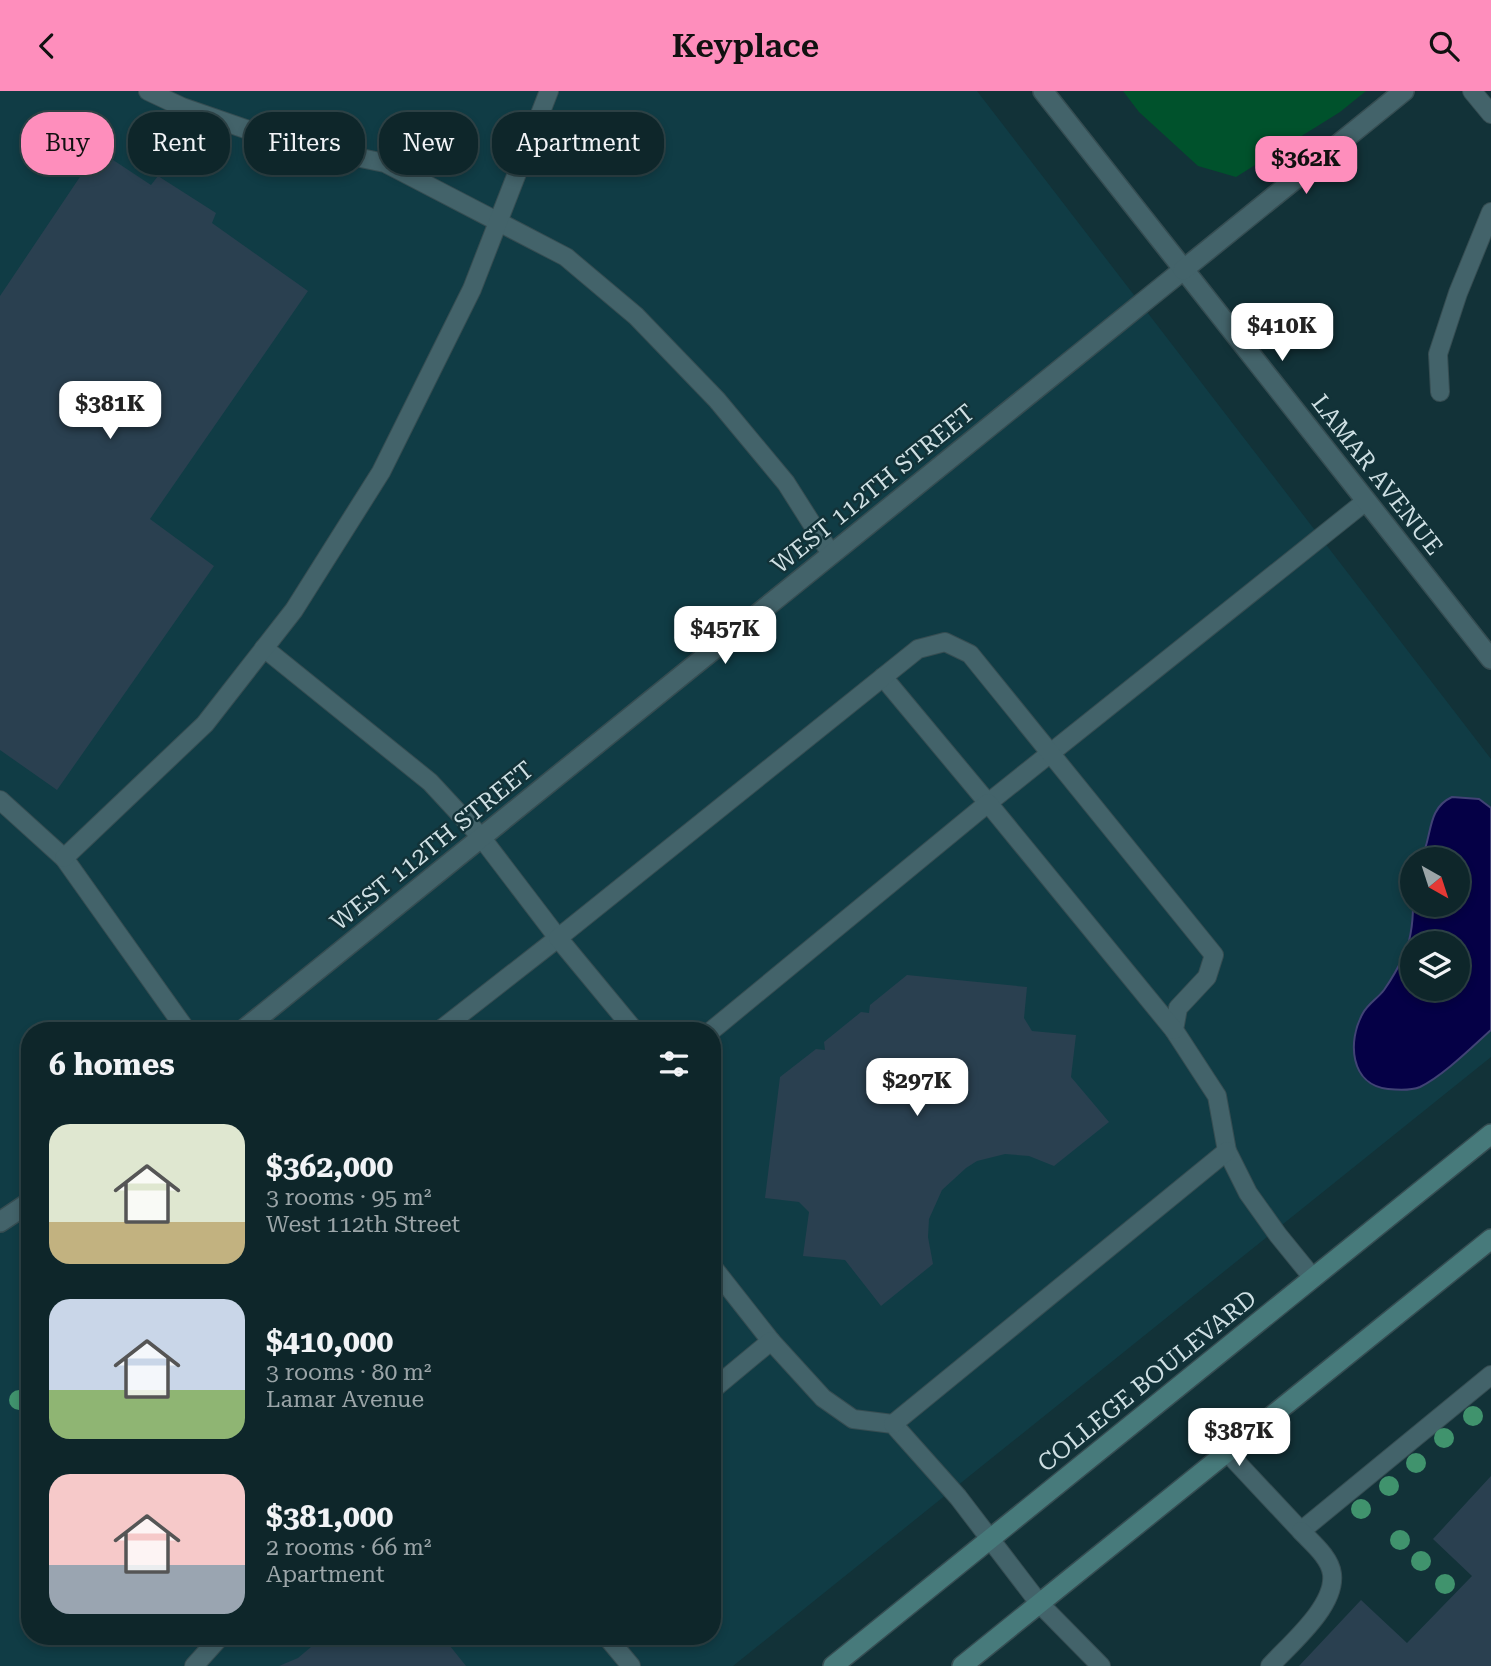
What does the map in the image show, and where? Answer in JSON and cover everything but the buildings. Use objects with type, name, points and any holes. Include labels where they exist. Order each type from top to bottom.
[{"type":"main road","name":"COLLEGE BOULEVARD","points":[[833,1666],[1491,1134]]},
{"type":"main road","points":[[962,1666],[1491,1238]]},
{"type":"street","name":"LAMAR AVENUE","points":[[1043,91],[1491,659]]},
{"type":"street","name":"WEST 112TH STREET","points":[[253,1022],[1404,91]]},
{"type":"street","points":[[0,1223],[21,1208]]},
{"type":"lane","points":[[148,91],[182,107],[283,142],[385,163],[566,257],[636,316],[717,400],[786,483],[831,554]]},
{"type":"lane","points":[[64,858],[205,724],[295,610],[381,472],[472,289],[549,91]]},
{"type":"lane","points":[[1472,91],[1491,114]]},
{"type":"lane","points":[[1440,392],[1438,354],[1458,293],[1491,212]]},
{"type":"lane","points":[[721,1023],[988,803],[1366,501]]},
{"type":"lane","points":[[451,1022],[918,649],[945,642],[970,654],[1214,955],[1207,977],[1178,1008],[1174,1030]]},
{"type":"lane","points":[[264,648],[430,782],[481,837],[558,939],[627,1022]]},
{"type":"lane","points":[[883,677],[1174,1030],[1217,1096],[1227,1151],[1248,1193],[1313,1278]]},
{"type":"lane","points":[[0,800],[64,858],[181,1022]]},
{"type":"lane","points":[[892,1424],[1227,1151]]},
{"type":"lane","points":[[721,1277],[771,1341],[823,1398],[853,1419],[892,1424],[958,1497],[1039,1603],[1101,1666]]},
{"type":"lane","points":[[721,1383],[771,1341]]},
{"type":"lane","points":[[1301,1531],[1491,1375]]},
{"type":"lane","points":[[1227,1452],[1324,1556],[1332,1572],[1331,1589],[1325,1605],[1270,1666]]},
{"type":"lane","points":[[194,1666],[213,1645]]},
{"type":"lane","points":[[614,1645],[631,1666]]},
{"type":"shaded area","points":[[0,91],[977,91],[1491,759],[1491,1057],[733,1666],[0,1666]]},
{"type":"shaded area","points":[[1452,797],[1479,799],[1491,808],[1491,1030],[1429,1082],[1412,1089],[1388,1089],[1375,1086],[1359,1071],[1355,1060],[1355,1036],[1363,1013],[1384,990],[1400,964],[1400,1001],[1470,1001],[1470,931],[1411,931],[1413,917],[1470,917],[1470,847],[1426,847],[1438,809]]},
{"type":"green space","points":[[1123,91],[1366,91],[1340,112],[1236,177],[1198,166],[1139,112]]}]
